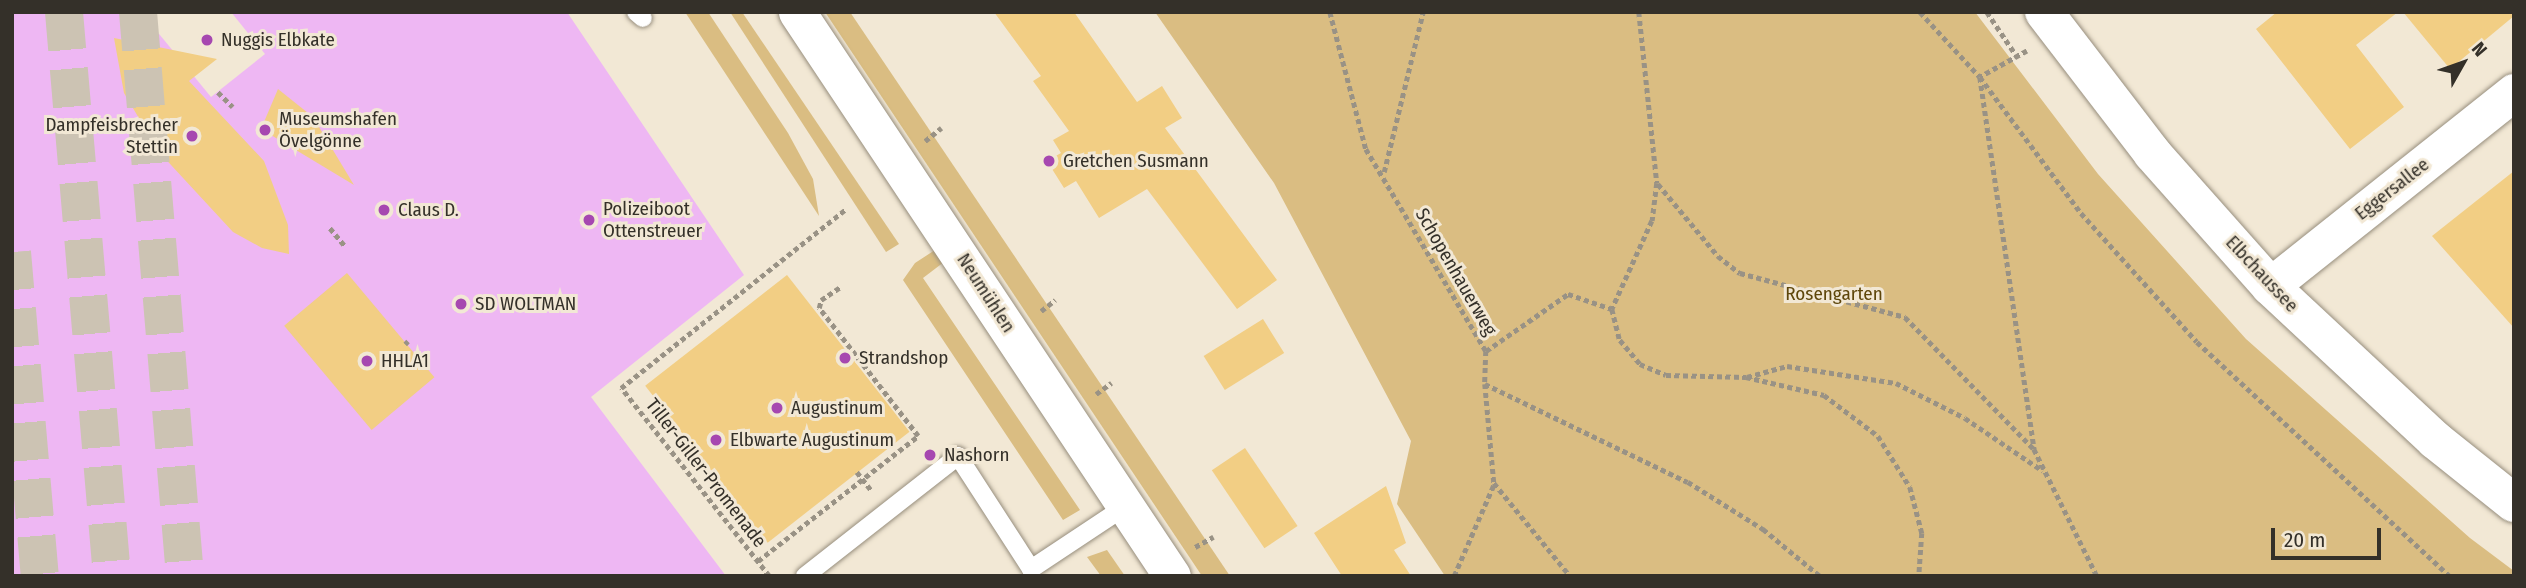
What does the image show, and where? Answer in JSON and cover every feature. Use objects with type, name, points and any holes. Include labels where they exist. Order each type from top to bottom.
[{"type":"main road","name":"Elbchaussee","points":[[2050,21],[2152,153],[2270,286],[2416,424],[2514,503]]},
{"type":"street","name":"Neumühlen","points":[[797,12],[1126,506],[1181,563]]},
{"type":"street","name":"Eggersallee","points":[[2270,286],[2514,92]]},
{"type":"lane","points":[[805,576],[958,456],[1031,569],[1126,506]]},
{"type":"path","name":"Schopenhauerweg","points":[[1330,12],[1366,149],[1384,173],[1486,351],[1485,384],[1494,483]]},
{"type":"path","points":[[1384,173],[1423,12]]},
{"type":"path","points":[[1640,12],[1657,183],[1652,221],[1612,309],[1620,340],[1640,364],[1666,375],[1746,377],[1824,395],[1878,436],[1910,487],[1922,533],[1919,576]]},
{"type":"path","points":[[1920,12],[1980,77],[2081,213],[2197,342],[2446,574]]},
{"type":"path","points":[[1987,12],[2018,58]]},
{"type":"path","points":[[1980,77],[2018,58],[2050,21]]},
{"type":"path","points":[[1980,77],[2034,449]]},
{"type":"path","points":[[218,92],[233,107]]},
{"type":"path","points":[[922,144],[941,128]]},
{"type":"path","points":[[1657,183],[1718,256],[1740,273],[1905,317],[2034,449],[2097,576]]},
{"type":"path","name":"Tiller-Giller-Promenade","points":[[769,576],[621,388],[846,209]]},
{"type":"path","points":[[330,228],[345,246]]},
{"type":"path","points":[[758,561],[918,436],[820,308],[821,300],[840,288]]},
{"type":"path","points":[[1486,351],[1567,294],[1612,309]]},
{"type":"path","points":[[1035,316],[1055,300]]},
{"type":"path","points":[[1746,377],[1787,366],[1896,383],[1965,418],[2046,473]]},
{"type":"path","points":[[1091,399],[1111,383]]},
{"type":"path","points":[[1485,384],[1688,482],[1763,529],[1820,576]]},
{"type":"path","points":[[857,472],[863,479]]},
{"type":"path","points":[[1456,575],[1494,483],[1570,576]]},
{"type":"path","points":[[1181,563],[1213,537]]},
{"type":"green space","points":[[685,12],[708,12],[788,133],[813,179],[819,216]]},
{"type":"green space","points":[[730,12],[742,12],[899,244],[886,252]]},
{"type":"green space","points":[[825,12],[850,12],[1230,576],[1202,576]]},
{"type":"green space","name":"Rosengarten","points":[[1155,12],[1975,12],[2098,174],[2246,339],[2470,538],[2514,571],[2514,576],[1445,576],[1397,504],[1411,441],[1274,183]]},
{"type":"green space","points":[[935,250],[944,262],[923,278],[1080,510],[1063,520],[903,280],[915,263]]},
{"type":"green space","points":[[1107,550],[1125,576],[1101,576],[1087,557]]},
{"type":"shaded area","points":[[12,12],[567,12],[744,275],[591,397],[726,576],[12,576]]},
{"type":"pier","points":[[141,12],[231,12],[265,54],[211,97]]},
{"type":"building","points":[[994,12],[1074,12],[1137,102],[1162,86],[1182,118],[1165,128],[1277,280],[1237,309],[1147,189],[1099,218],[1076,181],[1064,188],[1047,161],[1061,153],[1053,140],[1069,131],[1033,81],[1041,76]]},
{"type":"building","points":[[2277,12],[2398,12],[2356,45],[2404,107],[2350,149],[2256,29]]},
{"type":"building","points":[[2403,12],[2514,12],[2514,16],[2450,69]]},
{"type":"building","name":"Dampfeisbrecher Stettin","points":[[114,38],[217,59],[189,81],[264,161],[288,225],[289,254],[262,248],[233,232],[159,152],[124,93]]},
{"type":"building","points":[[278,89],[313,117],[354,185],[261,129]]},
{"type":"building","points":[[2514,171],[2514,328],[2432,236]]},
{"type":"building","name":"HHLA1","points":[[347,273],[434,377],[372,430],[284,326]]},
{"type":"building","name":"Augustinum","points":[[787,275],[910,432],[768,543],[645,386]]},
{"type":"building","points":[[1263,319],[1284,353],[1225,390],[1204,356]]},
{"type":"building","points":[[1245,448],[1298,526],[1264,548],[1212,470]]},
{"type":"building","points":[[1386,486],[1406,543],[1394,550],[1411,576],[1342,576],[1314,533]]},
{"type":"tunnel","points":[[64,12],[112,576]]},
{"type":"tunnel","points":[[138,12],[185,576]]},
{"type":"tunnel","points":[[12,252],[40,576]]},
{"type":"place","name":"Nuggis Elbkate","points":[[207,40]]},
{"type":"place","name":"Museumshafen Övelgönne","points":[[265,130]]},
{"type":"place","name":"Dampfeisbrecher Stettin","points":[[192,136]]},
{"type":"place","name":"Gretchen Susmann","points":[[1049,161]]},
{"type":"place","name":"Claus D.","points":[[384,210]]},
{"type":"place","name":"Polizeiboot Ottenstreuer","points":[[589,220]]},
{"type":"place","name":"SD WOLTMAN","points":[[461,304]]},
{"type":"place","name":"Strandshop","points":[[845,358]]},
{"type":"place","name":"HHLA1","points":[[367,361]]},
{"type":"place","name":"Augustinum","points":[[777,408]]},
{"type":"place","name":"Elbwarte Augustinum","points":[[716,440]]},
{"type":"place","name":"Nashorn","points":[[930,455]]}]
